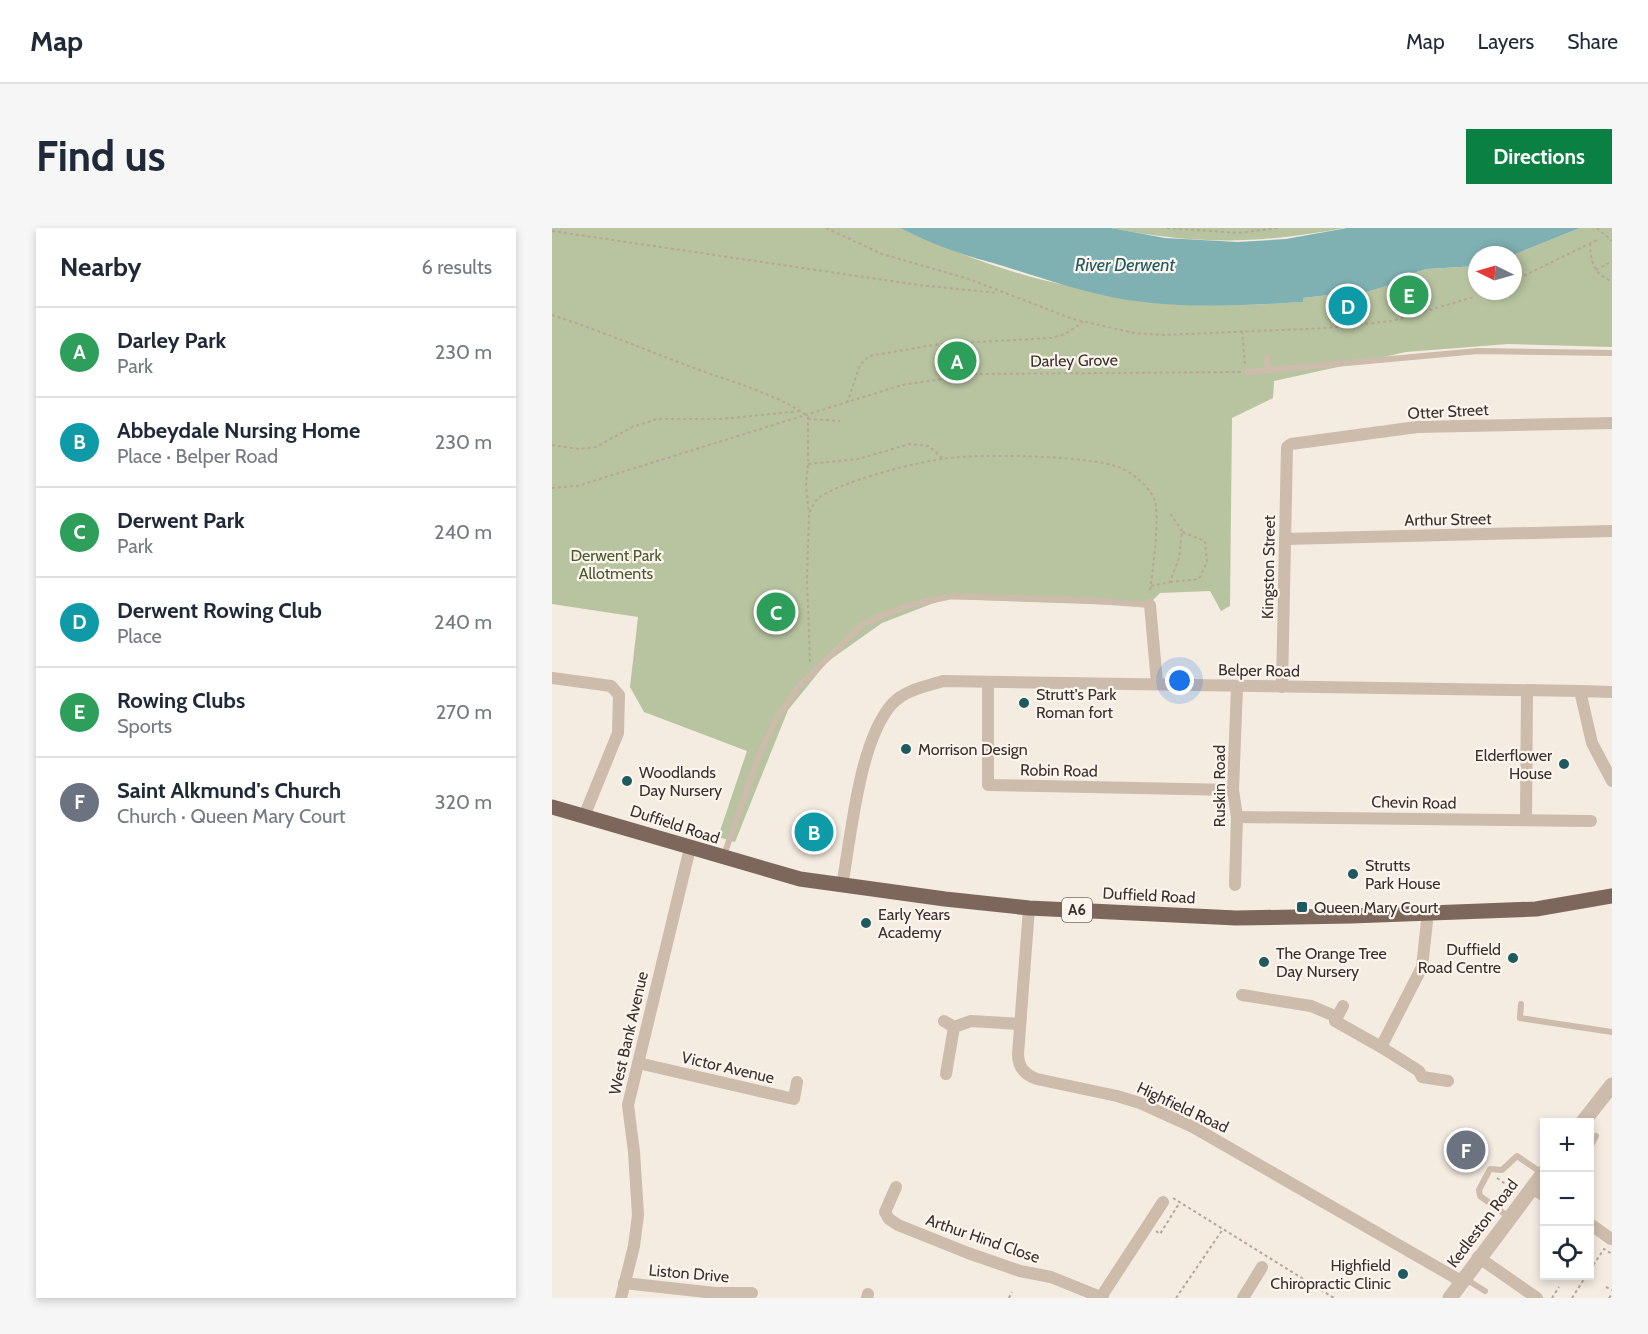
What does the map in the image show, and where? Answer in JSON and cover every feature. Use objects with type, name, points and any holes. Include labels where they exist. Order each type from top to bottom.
[{"type":"main road","name":"Duffield Road","points":[[552,807],[585,814],[777,874],[842,886],[1029,908],[1236,918],[1536,909],[1612,896]]},
{"type":"street","name":"Otter Street","points":[[1287,447],[1291,444],[1417,427],[1612,423]]},
{"type":"street","name":"Kingston Street","points":[[1282,687],[1287,447]]},
{"type":"street","name":"Arthur Street","points":[[1285,539],[1612,531]]},
{"type":"street","points":[[1150,605],[1157,683]]},
{"type":"street","points":[[552,678],[611,686],[619,695],[618,734],[585,814]]},
{"type":"street","name":"Belper Road","points":[[842,886],[868,751],[884,715],[895,701],[910,692],[943,681],[1612,692]]},
{"type":"street","name":"Robin Road","points":[[988,682],[988,785],[1233,790]]},
{"type":"street","name":"Ruskin Road","points":[[1235,885],[1236,817],[1233,790],[1237,687]]},
{"type":"street","points":[[1526,819],[1527,691]]},
{"type":"street","points":[[1580,691],[1592,743],[1612,781]]},
{"type":"street","name":"Chevin Road","points":[[1236,817],[1591,821]]},
{"type":"street","name":"West Bank Avenue","points":[[621,1298],[637,1232],[634,1152],[628,1105],[690,848]]},
{"type":"street","name":"Highfield Road","points":[[1029,908],[1019,1064],[1030,1076],[1125,1098],[1193,1127],[1462,1280]]},
{"type":"street","points":[[1381,1047],[1422,967],[1428,912]]},
{"type":"street","points":[[1242,995],[1340,1011],[1335,1021],[1419,1071],[1422,1077],[1448,1082]]},
{"type":"street","points":[[946,1074],[949,1024],[971,1022],[1020,1024]]},
{"type":"street","name":"Victor Avenue","points":[[638,1063],[794,1099],[797,1082]]},
{"type":"street","points":[[1586,1118],[1611,1089]]},
{"type":"street","name":"Kedleston Road","points":[[1450,1298],[1509,1216],[1533,1193],[1540,1178]]},
{"type":"street","name":"Arthur Hind Close","points":[[896,1187],[885,1212],[889,1219],[897,1225],[977,1256],[1051,1277],[1102,1298],[1165,1198]]},
{"type":"street","points":[[1594,1224],[1607,1244]]},
{"type":"street","points":[[1478,1257],[1537,1298]]},
{"type":"street","points":[[1243,1298],[1262,1267]]},
{"type":"street","name":"Liston Drive","points":[[624,1283],[715,1293],[752,1293]]},
{"type":"lane","points":[[1247,372],[1478,351],[1612,353]]},
{"type":"lane","points":[[1267,358],[1268,370]]},
{"type":"lane","points":[[723,858],[764,744],[788,699],[813,671],[863,624],[928,599],[952,596],[1150,605]]},
{"type":"lane","points":[[1521,1004],[1520,1018],[1612,1032]]},
{"type":"lane","points":[[1594,1140],[1596,1136]]},
{"type":"lane","points":[[1509,1216],[1480,1196],[1479,1190],[1490,1169],[1502,1170],[1516,1156],[1540,1170]]},
{"type":"lane","points":[[1462,1280],[1485,1291]]},
{"type":"path","points":[[826,228],[882,254],[931,266],[1083,322],[1134,333],[1326,328],[1392,321],[1468,297]]},
{"type":"path","points":[[1167,228],[1239,233],[1277,228]]},
{"type":"path","points":[[1597,228],[1612,241]]},
{"type":"path","points":[[552,231],[918,285],[1002,293]]},
{"type":"path","points":[[1522,277],[1597,240]]},
{"type":"path","points":[[1590,243],[1596,271],[1612,281]]},
{"type":"path","points":[[1596,271],[1612,261]]},
{"type":"path","points":[[552,315],[611,334],[687,365],[751,387],[801,411],[808,417],[840,421]]},
{"type":"path","points":[[847,403],[860,365],[869,356],[940,344],[1051,338],[1065,334],[1083,322]]},
{"type":"path","points":[[1242,331],[1247,372]]},
{"type":"path","name":"Darley Grove","points":[[552,488],[577,486],[808,417],[902,385],[976,374],[1247,372]]},
{"type":"path","points":[[552,445],[579,449],[596,447],[632,427],[657,419],[721,419],[801,411]]},
{"type":"path","points":[[808,417],[806,485],[809,513],[808,648],[813,671]]},
{"type":"path","points":[[808,464],[858,459],[910,444],[929,447],[943,459]]},
{"type":"path","points":[[809,513],[818,499],[827,492],[901,468],[943,459],[976,457],[1073,460],[1121,468],[1144,485],[1154,499],[1150,605]]},
{"type":"path","points":[[1151,586],[1199,579],[1207,562],[1205,541],[1182,532],[1170,513]]},
{"type":"path","points":[[1170,582],[1179,558],[1182,532]]},
{"type":"path","points":[[1488,1172],[1533,1193]]},
{"type":"path","points":[[1165,1198],[1223,1229],[1334,1298]]},
{"type":"path","points":[[1176,1298],[1223,1229]]},
{"type":"path","points":[[1607,1244],[1612,1254]]},
{"type":"path","points":[[1594,1264],[1607,1244]]},
{"type":"path","points":[[1572,1298],[1584,1280]]},
{"type":"path","points":[[1552,1298],[1559,1287]]},
{"type":"path","points":[[1606,1287],[1612,1292],[1609,1298]]},
{"type":"path","points":[[1009,1298],[1012,1292]]},
{"type":"green space","name":"Derwent Park Allotments","points":[[552,228],[900,228],[966,255],[1058,284],[1147,302],[1214,305],[1302,302],[1303,298],[1347,293],[1352,296],[1396,283],[1395,278],[1427,269],[1468,267],[1468,300],[1522,300],[1522,251],[1580,228],[1612,228],[1612,347],[1508,344],[1406,352],[1274,381],[1273,398],[1232,418],[1230,606],[1221,611],[1210,591],[1160,593],[1147,606],[944,599],[882,623],[827,662],[788,710],[735,842],[718,837],[747,751],[644,712],[630,687],[638,617],[552,604]]},
{"type":"green space","points":[[1111,228],[1344,228],[1255,240],[1200,240],[1142,234]]},
{"type":"water","name":"River Derwent","points":[[900,228],[1111,228],[1165,238],[1238,242],[1286,239],[1347,228],[1580,228],[1522,251],[1522,246],[1468,246],[1468,267],[1427,269],[1396,278],[1397,283],[1352,296],[1347,297],[1346,293],[1303,298],[1303,302],[1256,305],[1162,304],[1116,298],[1085,291],[934,244]]},
{"type":"place","name":"Rowing Clubs","points":[[1409,295]]},
{"type":"place","name":"Derwent Rowing Club","points":[[1348,306]]},
{"type":"place","name":"Darley Park","points":[[957,361]]},
{"type":"place","name":"Derwent Park","points":[[776,612]]},
{"type":"place","name":"Strutt's Park Roman fort","points":[[1024,703]]},
{"type":"place","name":"Morrison Design","points":[[906,749]]},
{"type":"place","name":"Elderflower House","points":[[1564,764]]},
{"type":"place","name":"Woodlands Day Nursery","points":[[627,781]]},
{"type":"place","name":"Abbeydale Nursing Home","points":[[814,832]]},
{"type":"place","name":"Strutts Park House","points":[[1353,874]]},
{"type":"place","name":"Queen Mary Court","points":[[1302,907]]},
{"type":"place","name":"Early Years Academy","points":[[866,923]]},
{"type":"place","name":"Duffield Road Centre","points":[[1513,958]]},
{"type":"place","name":"The Orange Tree Day Nursery","points":[[1264,962]]},
{"type":"place","name":"Saint Alkmund's Church","points":[[1466,1150]]},
{"type":"place","name":"Highfield Chiropractic Clinic","points":[[1403,1274]]}]
